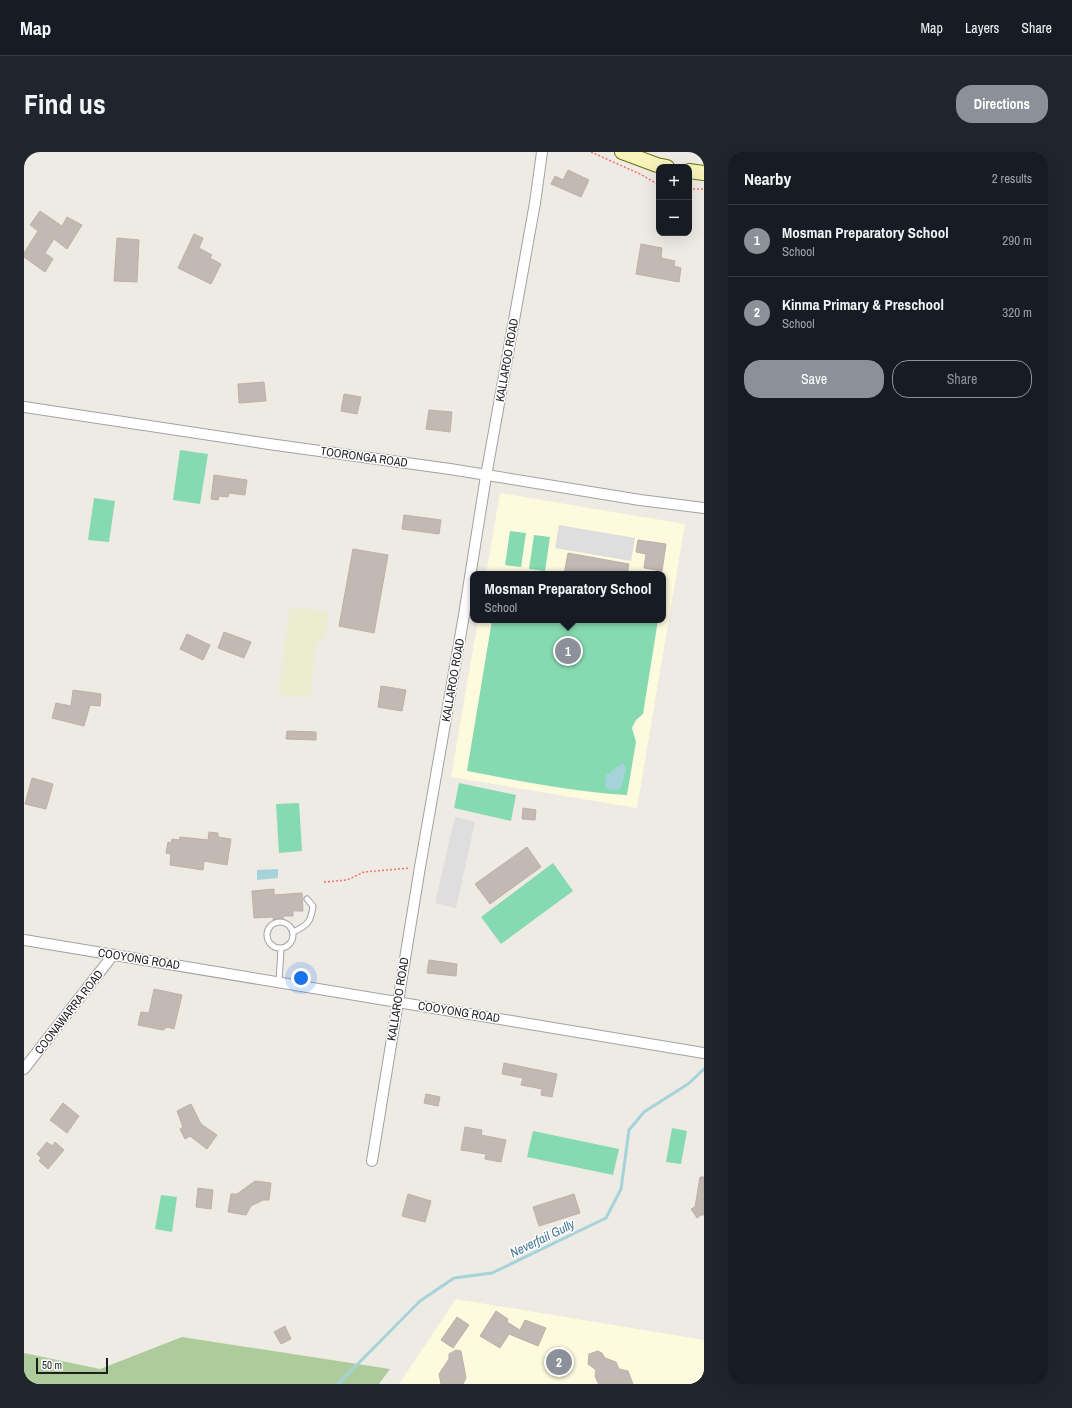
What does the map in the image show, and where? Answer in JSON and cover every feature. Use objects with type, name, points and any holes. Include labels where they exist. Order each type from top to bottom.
[{"type":"street","name":"KALLAROO ROAD","points":[[471,571],[486,476],[536,203],[542,152]]},
{"type":"street","points":[[622,152],[656,164]]},
{"type":"street","points":[[692,171],[704,173]]},
{"type":"street","name":"TOORONGA ROAD","points":[[24,407],[640,500],[704,508]]},
{"type":"street","name":"KALLAROO ROAD","points":[[372,1160],[420,867],[470,577]]},
{"type":"street","name":"COOYONG ROAD","points":[[24,940],[704,1053]]},
{"type":"street","name":"COONAWARRA ROAD","points":[[24,1069],[113,955]]},
{"type":"lane","points":[[293,932],[308,923],[312,916],[313,906],[307,898]]},
{"type":"lane","points":[[276,922],[283,922],[290,926],[293,932],[293,940],[290,944],[281,948],[273,947],[267,939],[267,931],[269,927],[276,922]]},
{"type":"lane","points":[[279,982],[281,948]]},
{"type":"path","points":[[590,152],[640,174],[656,183]]},
{"type":"path","points":[[692,189],[704,189]]},
{"type":"path","points":[[324,882],[346,880],[364,872],[420,867]]},
{"type":"shaded area","points":[[500,493],[685,524],[637,808],[451,777],[477,623],[666,623],[666,571],[487,571]]},
{"type":"shaded area","points":[[559,525],[635,538],[631,561],[555,548]]},
{"type":"shaded area","points":[[455,817],[475,822],[456,908],[435,903]]},
{"type":"shaded area","points":[[456,1299],[704,1340],[704,1384],[399,1384]]},
{"type":"green space","points":[[180,450],[208,454],[200,504],[173,500]]},
{"type":"green space","points":[[94,498],[115,501],[109,542],[88,540]]},
{"type":"green space","points":[[510,531],[526,533],[521,567],[505,565]]},
{"type":"green space","points":[[534,535],[550,537],[545,571],[529,569]]},
{"type":"green space","points":[[290,608],[328,611],[325,638],[316,643],[310,697],[278,695]]},
{"type":"green space","points":[[492,623],[658,623],[643,714],[636,720],[632,728],[636,742],[627,795],[567,789],[467,771]]},
{"type":"green space","points":[[459,783],[516,795],[511,821],[454,808]]},
{"type":"green space","points":[[299,803],[302,851],[279,853],[276,804]]},
{"type":"green space","points":[[553,863],[573,891],[501,944],[481,917]]},
{"type":"green space","points":[[672,1128],[687,1131],[681,1164],[666,1162]]},
{"type":"green space","points":[[533,1131],[619,1149],[613,1175],[527,1157]]},
{"type":"green space","points":[[161,1195],[177,1197],[172,1232],[155,1229]]},
{"type":"green space","points":[[182,1337],[390,1369],[379,1384],[24,1384],[24,1353],[100,1369]]},
{"type":"water","points":[[623,763],[626,770],[621,787],[618,790],[607,789],[605,785],[606,775]]},
{"type":"water","points":[[278,869],[278,878],[257,880],[257,870]]},
{"type":"building","points":[[568,170],[589,180],[581,197],[551,184],[555,176],[563,180]]},
{"type":"building","points":[[40,211],[62,226],[67,217],[82,225],[67,249],[54,239],[45,253],[53,259],[45,272],[24,257],[24,253],[38,231],[30,225]]},
{"type":"building","points":[[194,234],[203,238],[199,248],[212,255],[210,258],[221,264],[211,284],[178,268]]},
{"type":"building","points":[[117,238],[139,240],[137,282],[114,281]]},
{"type":"building","points":[[641,244],[662,248],[661,258],[675,261],[674,266],[681,268],[679,282],[636,274]]},
{"type":"building","points":[[264,382],[266,401],[239,403],[238,384]]},
{"type":"building","points":[[344,394],[361,397],[357,414],[341,411]]},
{"type":"building","points":[[429,410],[452,412],[450,432],[426,429]]},
{"type":"building","points":[[214,475],[247,480],[245,495],[229,493],[228,497],[219,496],[218,500],[211,499]]},
{"type":"building","points":[[404,515],[441,520],[439,534],[402,529]]},
{"type":"building","points":[[638,540],[666,544],[662,571],[644,568],[646,554],[636,552]]},
{"type":"building","points":[[353,549],[388,555],[374,633],[339,626]]},
{"type":"building","points":[[568,553],[629,564],[628,571],[565,571]]},
{"type":"building","points":[[224,632],[251,642],[244,658],[218,648]]},
{"type":"building","points":[[187,634],[210,645],[203,660],[180,649]]},
{"type":"building","points":[[381,686],[406,690],[402,711],[378,707]]},
{"type":"building","points":[[73,690],[101,694],[100,706],[90,705],[84,726],[52,718],[56,703],[71,706]]},
{"type":"building","points":[[287,731],[316,732],[316,740],[286,739]]},
{"type":"building","points":[[32,778],[53,784],[46,809],[25,804]]},
{"type":"building","points":[[523,808],[536,810],[535,820],[522,819]]},
{"type":"building","points":[[209,832],[218,833],[218,837],[231,839],[227,865],[204,861],[203,870],[170,865],[171,854],[166,853],[168,842],[171,843],[172,839],[179,840],[180,837],[208,840]]},
{"type":"building","points":[[527,847],[541,867],[490,904],[475,884]]},
{"type":"building","points":[[274,889],[274,895],[302,893],[303,911],[293,911],[293,916],[283,916],[284,924],[274,925],[273,917],[254,918],[252,891]]},
{"type":"building","points":[[429,960],[457,964],[456,976],[427,973]]},
{"type":"building","points":[[154,989],[182,995],[174,1029],[167,1027],[163,1030],[138,1025],[141,1012],[149,1013]]},
{"type":"building","points":[[504,1063],[557,1074],[552,1097],[541,1095],[542,1089],[521,1085],[523,1078],[502,1074]]},
{"type":"building","points":[[426,1094],[440,1097],[438,1106],[424,1103]]},
{"type":"building","points":[[63,1103],[79,1116],[67,1133],[50,1120]]},
{"type":"building","points":[[191,1104],[201,1124],[217,1135],[207,1149],[190,1136],[185,1139],[180,1129],[183,1127],[177,1111]]},
{"type":"building","points":[[465,1127],[482,1130],[481,1135],[506,1140],[501,1162],[485,1159],[486,1154],[461,1150]]},
{"type":"building","points":[[47,1142],[52,1146],[55,1142],[64,1150],[48,1169],[39,1161],[41,1158],[37,1154]]},
{"type":"building","points":[[700,1177],[704,1177],[704,1215],[697,1218],[691,1209],[695,1207]]},
{"type":"building","points":[[255,1181],[271,1183],[269,1200],[263,1200],[251,1206],[246,1215],[228,1212],[231,1194],[237,1194]]},
{"type":"building","points":[[198,1188],[213,1190],[211,1209],[196,1207]]},
{"type":"building","points":[[408,1194],[431,1201],[425,1222],[402,1216]]},
{"type":"building","points":[[574,1194],[580,1213],[539,1226],[533,1207]]},
{"type":"building","points":[[496,1311],[508,1319],[507,1322],[520,1330],[525,1320],[546,1328],[538,1346],[509,1334],[500,1348],[480,1336]]},
{"type":"building","points":[[457,1317],[469,1325],[453,1348],[441,1340]]},
{"type":"building","points":[[285,1326],[291,1339],[281,1344],[274,1332]]},
{"type":"building","points":[[456,1350],[461,1351],[466,1378],[463,1384],[441,1384],[439,1374],[449,1359],[449,1354]]},
{"type":"building","points":[[598,1351],[602,1353],[605,1358],[616,1362],[619,1369],[628,1371],[633,1384],[598,1383],[595,1376],[596,1370],[588,1364],[589,1354]]},
{"type":"waterway","name":"Neverfail Gully","points":[[338,1384],[420,1301],[454,1278],[492,1273],[606,1218],[621,1189],[629,1130],[644,1112],[688,1084],[704,1069]]},
{"type":"place","name":"Mosman Preparatory School","points":[[568,651]]},
{"type":"place","name":"Kinma Primary & Preschool","points":[[559,1362]]}]
